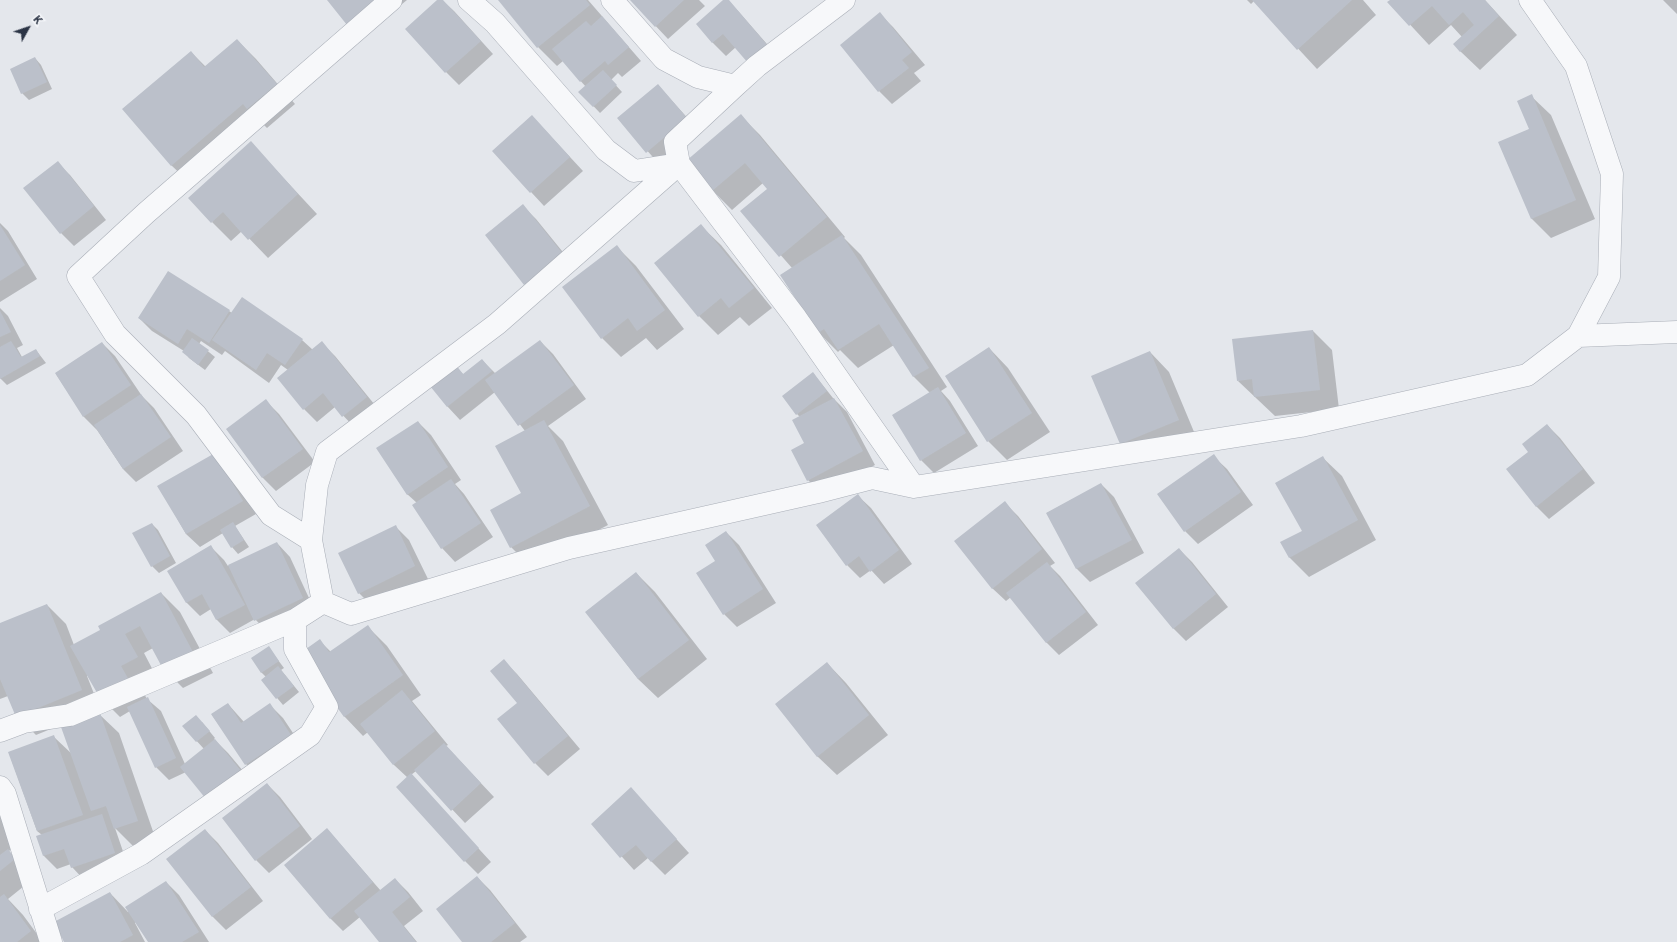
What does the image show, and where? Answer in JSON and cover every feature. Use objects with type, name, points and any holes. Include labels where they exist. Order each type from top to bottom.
[{"type":"street","points":[[311,540],[271,515],[196,415],[116,334],[78,276],[146,213],[391,0]]},
{"type":"street","points":[[469,0],[495,23],[606,150],[634,171],[679,164]]},
{"type":"street","points":[[612,0],[664,59],[698,77],[735,86]]},
{"type":"street","points":[[844,0],[757,66],[675,142],[679,164],[796,318],[914,487]]},
{"type":"street","points":[[323,602],[350,614],[569,548],[818,492],[872,478],[914,487],[1301,426],[1527,375],[1578,336],[1609,277],[1612,174],[1576,66],[1530,0]]},
{"type":"street","points":[[323,602],[311,540],[317,485],[327,452],[497,324],[679,164]]},
{"type":"street","points":[[1578,336],[1677,332]]},
{"type":"street","points":[[0,732],[24,722],[70,715],[295,620],[323,602]]},
{"type":"street","points":[[40,909],[140,854],[310,735],[327,707],[295,649],[295,620]]},
{"type":"street","points":[[0,787],[5,794],[51,942]]},
{"type":"building","points":[[327,0],[378,0],[347,25]]},
{"type":"building","points":[[437,0],[443,0],[481,41],[445,73],[405,29]]},
{"type":"building","points":[[498,0],[586,0],[590,5],[537,48]]},
{"type":"building","points":[[630,0],[684,0],[655,27]]},
{"type":"building","points":[[723,0],[729,0],[768,46],[748,63],[723,34],[712,43],[696,24]]},
{"type":"building","points":[[1252,0],[1352,0],[1297,50]]},
{"type":"building","points":[[1390,0],[1485,0],[1499,16],[1460,52],[1453,44],[1474,25],[1463,12],[1449,25],[1432,6],[1409,26],[1387,2]]},
{"type":"building","points":[[880,12],[912,52],[902,60],[909,68],[878,92],[840,45]]},
{"type":"building","points":[[602,16],[629,47],[608,65],[605,61],[580,82],[552,49],[586,21],[591,26]]},
{"type":"building","points":[[237,39],[277,84],[247,109],[243,104],[171,166],[122,109],[191,51],[204,67]]},
{"type":"building","points":[[35,57],[47,82],[21,94],[10,69]]},
{"type":"building","points":[[603,70],[617,85],[593,107],[578,92]]},
{"type":"building","points":[[658,84],[687,118],[646,153],[617,118]]},
{"type":"building","points":[[1532,94],[1576,200],[1531,219],[1498,142],[1529,129],[1517,101]]},
{"type":"building","points":[[741,114],[827,217],[779,257],[740,211],[767,189],[745,163],[712,191],[686,161]]},
{"type":"building","points":[[532,115],[570,157],[530,193],[492,151]]},
{"type":"building","points":[[251,141],[298,194],[248,240],[223,212],[211,223],[188,198]]},
{"type":"building","points":[[58,161],[94,206],[60,234],[23,188]]},
{"type":"building","points":[[523,204],[563,254],[524,285],[485,235]]},
{"type":"building","points":[[701,224],[754,288],[729,308],[721,298],[698,317],[654,263]]},
{"type":"building","points":[[0,225],[25,265],[0,281]]},
{"type":"building","points":[[842,235],[929,368],[913,377],[879,324],[838,350],[824,329],[818,333],[780,275]]},
{"type":"building","points":[[617,245],[665,310],[637,331],[628,318],[601,339],[562,287]]},
{"type":"building","points":[[168,271],[230,310],[209,343],[187,329],[178,344],[138,318]]},
{"type":"building","points":[[242,297],[303,339],[285,365],[267,353],[256,370],[212,340]]},
{"type":"building","points":[[0,311],[11,332],[0,337]]},
{"type":"building","points":[[1313,330],[1320,390],[1254,397],[1252,379],[1237,381],[1232,339]]},
{"type":"building","points":[[192,338],[209,350],[198,365],[182,352]]},
{"type":"building","points":[[540,340],[574,385],[518,426],[485,380]]},
{"type":"building","points":[[11,341],[21,357],[36,349],[40,356],[0,379],[0,347]]},
{"type":"building","points":[[322,341],[367,397],[342,417],[323,393],[303,410],[277,378]]},
{"type":"building","points":[[102,342],[131,385],[83,417],[55,373]]},
{"type":"building","points":[[989,347],[1032,413],[987,442],[945,376]]},
{"type":"building","points":[[1150,351],[1179,420],[1120,444],[1091,376]]},
{"type":"building","points":[[482,359],[492,371],[447,407],[430,386],[456,365],[463,374]]},
{"type":"building","points":[[813,372],[827,391],[796,415],[782,396]]},
{"type":"building","points":[[938,387],[966,433],[920,461],[892,415]]},
{"type":"building","points":[[141,394],[171,437],[123,469],[94,425]]},
{"type":"building","points":[[834,398],[863,451],[807,481],[791,450],[804,443],[792,420]]},
{"type":"building","points":[[266,399],[303,449],[262,478],[226,429]]},
{"type":"building","points":[[544,420],[590,506],[510,548],[490,510],[521,493],[495,446]]},
{"type":"building","points":[[418,421],[448,467],[407,495],[376,448]]},
{"type":"building","points":[[1547,424],[1583,469],[1536,507],[1506,469],[1528,452],[1522,444]]},
{"type":"building","points":[[215,453],[243,501],[186,534],[157,486]]},
{"type":"building","points":[[1214,454],[1241,492],[1184,532],[1157,494]]},
{"type":"building","points":[[1323,456],[1358,520],[1289,558],[1280,542],[1302,531],[1275,483]]},
{"type":"building","points":[[451,479],[481,523],[441,549],[412,505]]},
{"type":"building","points":[[1101,483],[1132,540],[1076,569],[1046,513]]},
{"type":"building","points":[[858,494],[899,550],[870,572],[859,556],[846,566],[816,525]]},
{"type":"building","points":[[1005,501],[1042,549],[992,589],[954,541]]},
{"type":"building","points":[[233,522],[244,540],[231,548],[220,530]]},
{"type":"building","points":[[152,523],[170,556],[151,567],[132,533]]},
{"type":"building","points":[[396,525],[415,566],[358,594],[338,553]]},
{"type":"building","points":[[726,531],[763,589],[723,615],[696,573],[715,561],[705,545]]},
{"type":"building","points":[[277,542],[303,598],[254,621],[228,565]]},
{"type":"building","points":[[211,545],[245,605],[216,620],[202,594],[186,603],[167,571]]},
{"type":"building","points":[[1179,548],[1216,594],[1173,629],[1135,583]]},
{"type":"building","points":[[1047,562],[1086,612],[1046,643],[1006,593]]},
{"type":"building","points":[[636,572],[689,640],[638,679],[585,612]]},
{"type":"building","points":[[161,592],[194,654],[163,669],[140,626],[125,634],[138,657],[121,666],[130,682],[100,698],[70,646],[100,630],[98,626]]},
{"type":"building","points":[[47,604],[82,690],[16,717],[0,679],[0,623]]},
{"type":"building","points":[[368,625],[403,675],[344,717],[299,654],[320,639],[329,652]]},
{"type":"building","points":[[269,646],[279,661],[261,673],[251,658]]},
{"type":"building","points":[[504,659],[568,736],[534,764],[497,719],[517,703],[490,671]]},
{"type":"building","points":[[827,662],[869,715],[817,757],[775,704]]},
{"type":"building","points":[[278,666],[294,686],[276,699],[261,680]]},
{"type":"building","points":[[402,690],[435,731],[393,765],[360,724]]},
{"type":"building","points":[[148,697],[176,758],[155,768],[127,707]]},
{"type":"building","points":[[228,703],[241,723],[270,703],[291,735],[245,765],[211,714]]},
{"type":"building","points":[[100,713],[138,821],[114,829],[106,806],[91,811],[61,727]]},
{"type":"building","points":[[196,715],[210,731],[196,742],[182,726]]},
{"type":"building","points":[[54,735],[83,815],[37,831],[8,752]]},
{"type":"building","points":[[215,739],[241,771],[206,799],[180,767]]},
{"type":"building","points":[[444,743],[481,783],[451,811],[414,770]]},
{"type":"building","points":[[411,773],[479,848],[464,862],[396,787]]},
{"type":"building","points":[[267,783],[300,826],[255,861],[222,818]]},
{"type":"building","points":[[631,787],[677,839],[651,862],[636,845],[620,858],[591,824]]},
{"type":"building","points":[[102,814],[115,853],[71,868],[64,849],[43,856],[36,836]]},
{"type":"building","points":[[327,828],[373,882],[330,919],[284,865]]},
{"type":"building","points":[[205,829],[251,887],[212,917],[166,859]]},
{"type":"building","points":[[8,849],[15,859],[0,871],[0,855]]},
{"type":"building","points":[[477,876],[515,923],[491,942],[462,942],[436,909]]},
{"type":"building","points":[[395,878],[410,897],[392,912],[416,942],[379,942],[354,911]]},
{"type":"building","points":[[166,881],[199,932],[182,942],[148,942],[125,907]]},
{"type":"building","points":[[110,892],[133,935],[120,942],[64,942],[54,922]]},
{"type":"building","points":[[4,894],[31,931],[17,942],[0,942],[0,897]]}]
